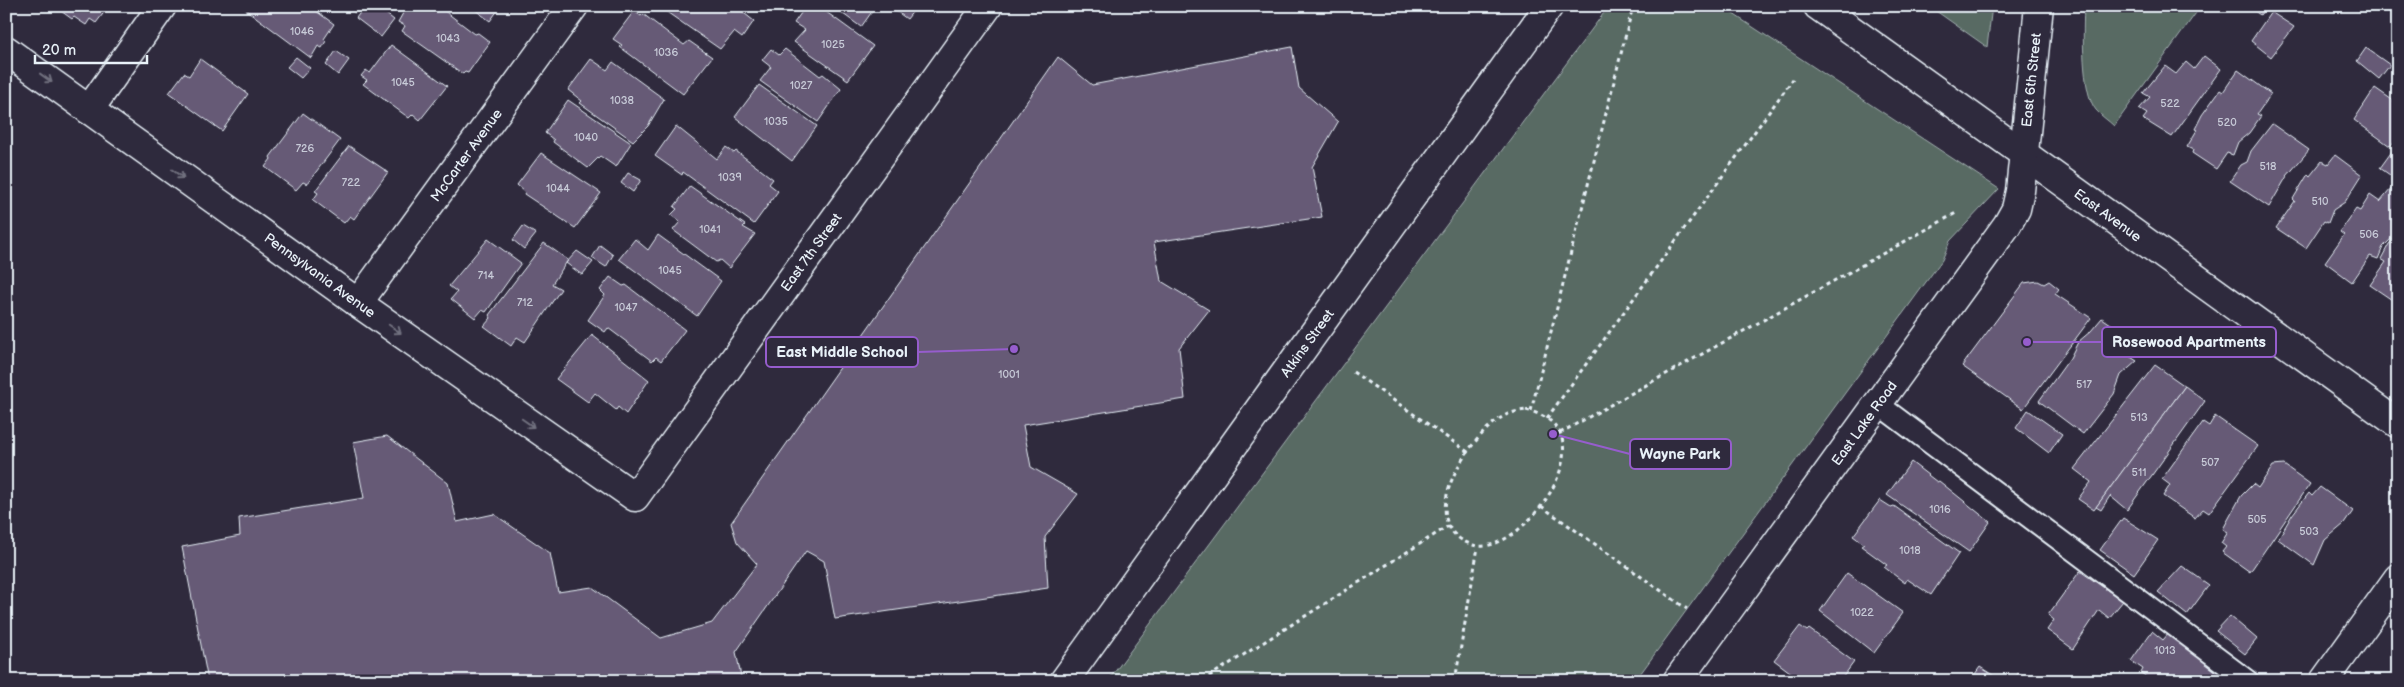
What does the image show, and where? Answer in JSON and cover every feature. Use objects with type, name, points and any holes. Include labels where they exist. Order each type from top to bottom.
[{"type":"street","points":[[89,110],[162,6]]},
{"type":"street","name":"McCarter Avenue","points":[[358,303],[574,6]]},
{"type":"street","name":"East 7th Street","points":[[635,497],[988,6]]},
{"type":"street","name":"Atkins Street","points":[[1064,681],[1550,6]]},
{"type":"street","name":"East Avenue","points":[[1818,6],[2398,424]]},
{"type":"street","name":"East 6th Street","points":[[2024,154],[2039,6]]},
{"type":"street","name":"Pennsylvania Avenue","points":[[6,50],[358,303],[635,497]]},
{"type":"street","name":"East Lake Road","points":[[1677,681],[2007,225],[2016,208],[2024,154]]},
{"type":"street","points":[[2324,681],[2398,578]]},
{"type":"lane","points":[[1878,404],[2248,681]]},
{"type":"path","points":[[1531,412],[1633,6]]},
{"type":"path","points":[[1547,418],[1793,79]]},
{"type":"path","points":[[1560,433],[1956,213]]},
{"type":"path","points":[[1353,372],[1468,452]]},
{"type":"path","points":[[1515,412],[1531,412],[1547,418],[1556,426],[1565,448],[1564,460],[1541,506],[1524,525],[1490,546],[1478,546],[1465,542],[1454,532],[1444,507],[1452,477],[1468,452],[1487,430],[1505,416],[1515,412]]},
{"type":"path","points":[[1541,506],[1687,609]]},
{"type":"path","points":[[1202,681],[1450,525]]},
{"type":"path","points":[[1455,681],[1478,546]]},
{"type":"green space","points":[[1609,6],[1721,6],[1999,189],[1950,241],[1942,260],[1635,681],[1108,681]]},
{"type":"green space","points":[[1929,6],[1992,6],[1987,47]]},
{"type":"green space","points":[[2084,6],[2201,6],[2114,126],[2096,110],[2088,90],[2084,60]]},
{"type":"building","points":[[54,6],[109,6],[96,23],[90,19],[86,25],[74,17],[72,19]]},
{"type":"building","points":[[241,6],[309,6],[334,24],[324,39],[326,41],[322,48],[318,46],[311,58]]},
{"type":"building","points":[[346,6],[360,6],[355,13]]},
{"type":"building","points":[[365,6],[376,6],[394,20],[381,37],[356,18]]},
{"type":"building","points":[[407,6],[414,6],[418,10],[420,6],[438,6],[475,34],[478,33],[490,42],[468,73],[465,72],[463,74],[402,31],[405,26],[398,22]]},
{"type":"building","points":[[470,6],[501,6],[490,21]]},
{"type":"building","points":[[658,6],[735,6],[754,21],[742,38],[734,32],[720,49]]},
{"type":"building","points":[[806,6],[813,6],[816,9],[818,6],[873,46],[848,80],[794,42],[805,30],[794,23]]},
{"type":"building","points":[[832,6],[876,6],[861,27]]},
{"type":"building","points":[[889,6],[917,6],[907,19]]},
{"type":"building","points":[[2248,6],[2267,6],[2260,15]]},
{"type":"building","points":[[634,11],[641,16],[643,14],[684,45],[689,41],[712,57],[683,94],[620,47],[622,45],[613,39]]},
{"type":"building","points":[[2271,12],[2294,27],[2271,57],[2251,41]]},
{"type":"building","points":[[391,45],[447,86],[420,120],[413,114],[409,118],[363,84],[367,80],[361,76],[366,70],[370,73]]},
{"type":"building","points":[[1292,47],[1299,88],[1338,122],[1312,167],[1322,217],[1154,242],[1161,281],[1209,310],[1179,348],[1185,399],[1023,425],[1031,467],[1078,494],[1045,537],[1048,588],[835,619],[824,561],[806,551],[736,652],[742,681],[208,681],[182,547],[240,536],[239,518],[364,498],[353,442],[387,436],[448,483],[457,522],[494,514],[550,553],[558,592],[592,587],[661,638],[712,623],[757,564],[737,542],[731,523],[1058,57],[1092,85]]},
{"type":"building","points":[[2366,48],[2390,65],[2379,79],[2357,61]]},
{"type":"building","points":[[771,49],[779,55],[785,49],[820,76],[823,74],[841,89],[818,122],[760,81],[771,67],[762,60]]},
{"type":"building","points":[[336,51],[349,60],[338,75],[326,65]]},
{"type":"building","points":[[2204,56],[2221,69],[2172,137],[2143,119],[2147,114],[2139,109],[2150,97],[2143,93],[2165,66],[2176,74],[2186,62],[2194,69]]},
{"type":"building","points":[[296,57],[310,68],[301,78],[287,67]]},
{"type":"building","points":[[200,59],[248,94],[222,131],[169,93],[184,73],[189,76]]},
{"type":"building","points":[[591,59],[607,70],[613,62],[664,99],[648,126],[633,141],[580,103],[582,101],[568,90]]},
{"type":"building","points":[[2238,70],[2271,94],[2257,114],[2261,116],[2249,133],[2238,142],[2233,155],[2227,153],[2216,169],[2192,153],[2193,150],[2187,147],[2197,130],[2195,129],[2202,115],[2220,90],[2223,92]]},
{"type":"building","points":[[759,85],[817,126],[792,161],[735,117]]},
{"type":"building","points":[[2375,88],[2398,104],[2398,137],[2390,146],[2354,120]]},
{"type":"building","points":[[568,100],[631,143],[616,167],[600,156],[588,168],[553,142],[554,140],[545,133]]},
{"type":"building","points":[[303,113],[340,140],[307,184],[303,182],[296,190],[265,167],[271,159],[270,157]]},
{"type":"building","points":[[2272,124],[2309,150],[2287,176],[2269,207],[2230,181],[2241,165],[2247,162],[2251,151]]},
{"type":"building","points":[[676,126],[717,159],[726,147],[734,153],[736,151],[773,179],[769,184],[778,191],[754,224],[683,172],[682,175],[655,156]]},
{"type":"building","points":[[2398,143],[2398,179],[2397,180],[2380,168]]},
{"type":"building","points":[[349,146],[388,172],[354,219],[350,216],[344,223],[313,200],[318,193],[315,191]]},
{"type":"building","points":[[541,153],[601,193],[575,228],[524,194],[525,192],[517,185]]},
{"type":"building","points":[[2335,155],[2362,175],[2345,202],[2333,210],[2328,223],[2324,221],[2306,248],[2276,228],[2295,201],[2293,199],[2308,174],[2310,176],[2322,161],[2328,164]]},
{"type":"building","points":[[628,173],[641,180],[633,192],[621,183]]},
{"type":"building","points":[[2398,185],[2398,232],[2383,247],[2378,259],[2370,256],[2352,282],[2325,262],[2344,235],[2340,232],[2356,209],[2360,211],[2370,195],[2380,202],[2391,189],[2393,192]]},
{"type":"building","points":[[690,186],[755,234],[729,268],[720,260],[716,262],[673,230],[680,222],[671,215],[677,209],[674,207]]},
{"type":"building","points":[[523,226],[536,234],[524,249],[513,240]]},
{"type":"building","points":[[658,235],[721,281],[697,316],[619,259],[635,239],[648,250]]},
{"type":"building","points":[[2398,236],[2398,304],[2370,285],[2386,262],[2381,259],[2389,244]]},
{"type":"building","points":[[488,239],[521,263],[486,312],[482,310],[475,318],[451,299],[457,292],[449,286]]},
{"type":"building","points":[[544,243],[568,260],[552,284],[561,289],[525,342],[517,337],[511,346],[484,326],[491,318],[489,315]]},
{"type":"building","points":[[600,245],[613,255],[606,267],[592,258]]},
{"type":"building","points":[[577,251],[593,262],[582,275],[566,263]]},
{"type":"building","points":[[610,277],[623,286],[626,285],[685,330],[661,361],[656,357],[652,361],[608,328],[605,332],[588,320],[605,295],[600,290]]},
{"type":"building","points":[[2038,281],[2044,284],[2049,281],[2059,289],[2055,294],[2091,318],[2023,409],[1962,366],[2024,283]]},
{"type":"building","points":[[2102,318],[2126,334],[2115,347],[2137,361],[2121,375],[2114,394],[2083,434],[2039,401],[2070,358],[2078,342]]},
{"type":"building","points":[[592,335],[649,380],[626,414],[618,407],[616,410],[595,393],[588,402],[556,379]]},
{"type":"building","points":[[2155,365],[2185,386],[2094,510],[2078,499],[2091,482],[2074,469]]},
{"type":"building","points":[[2185,386],[2205,401],[2127,510],[2110,496],[2101,510],[2096,507]]},
{"type":"building","points":[[2028,410],[2062,434],[2049,453],[2016,428]]},
{"type":"building","points":[[2215,416],[2258,446],[2209,513],[2203,509],[2195,518],[2163,496],[2170,485],[2162,479],[2203,422],[2209,426]]},
{"type":"building","points":[[1911,462],[1937,482],[1939,481],[1990,522],[1969,552],[1887,495]]},
{"type":"building","points":[[2284,465],[2310,484],[2250,572],[2222,552],[2226,547],[2221,543],[2228,532],[2223,529],[2241,496],[2253,484],[2258,488],[2273,466]]},
{"type":"building","points":[[2320,487],[2353,511],[2344,524],[2325,540],[2314,565],[2278,539],[2292,515],[2309,493],[2312,496]]},
{"type":"building","points":[[1880,500],[1891,507],[1894,506],[1959,553],[1931,595],[1907,579],[1905,583],[1884,567],[1887,565],[1861,546],[1864,544],[1853,536]]},
{"type":"building","points":[[2123,518],[2158,540],[2134,574],[2100,550]]},
{"type":"building","points":[[2182,566],[2209,585],[2187,615],[2158,592]]},
{"type":"building","points":[[2080,571],[2123,601],[2109,618],[2099,610],[2073,649],[2047,630],[2054,620],[2048,615]]},
{"type":"building","points":[[1847,573],[1903,613],[1874,653],[1820,611]]},
{"type":"building","points":[[2230,616],[2257,639],[2245,654],[2216,631]]},
{"type":"building","points":[[1800,626],[1807,631],[1809,629],[1854,662],[1840,681],[1802,681],[1774,660]]},
{"type":"building","points":[[2152,631],[2163,640],[2169,633],[2229,681],[2152,681],[2141,673],[2143,669],[2131,661]]},
{"type":"building","points":[[1980,667],[1999,679],[1998,681],[1970,681]]},
{"type":"building","points":[[2018,673],[2030,681],[2013,681]]},
{"type":"place","name":"Rosewood Apartments","points":[[2027,342]]},
{"type":"place","name":"East Middle School","points":[[1014,349]]},
{"type":"place","name":"Wayne Park","points":[[1553,434]]}]
